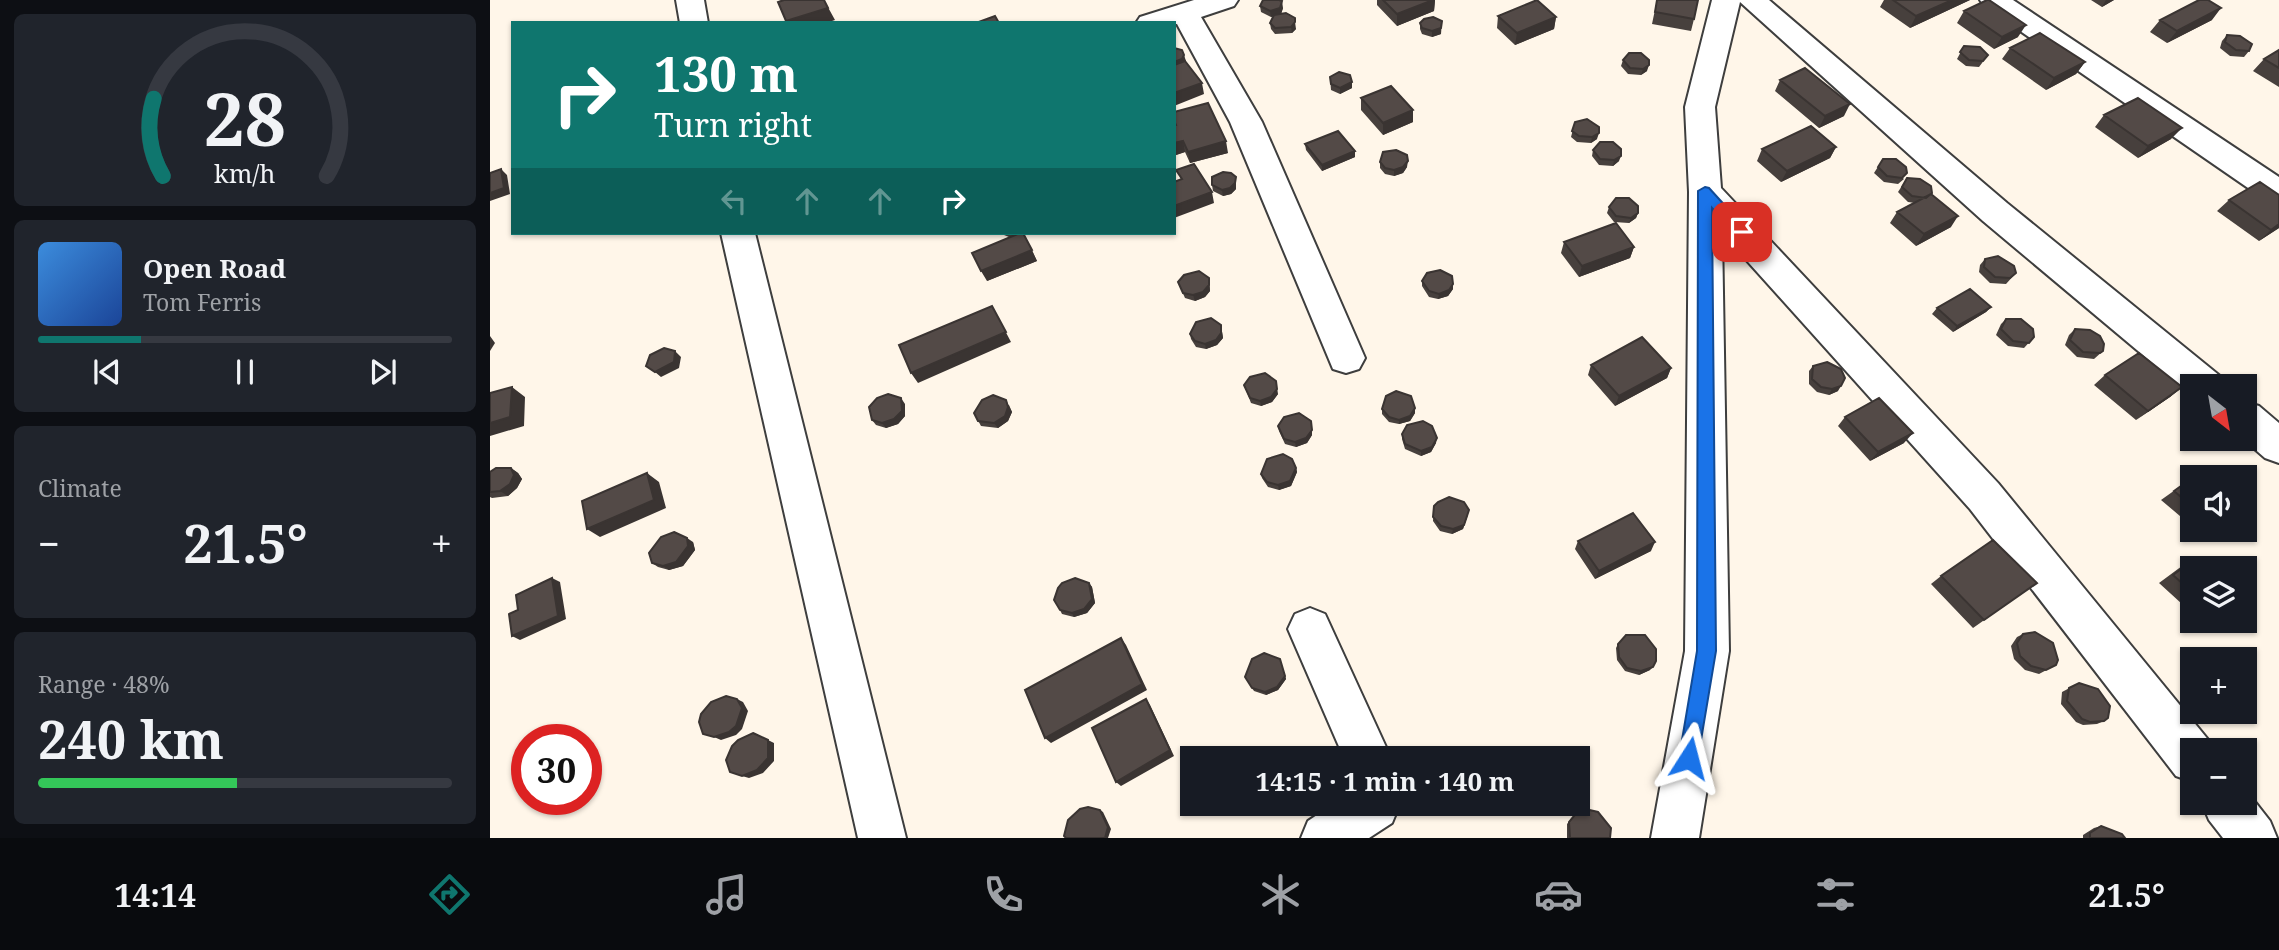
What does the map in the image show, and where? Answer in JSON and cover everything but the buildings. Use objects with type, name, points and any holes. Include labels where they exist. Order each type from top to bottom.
[{"type":"street","points":[[690,0],[694,21]]},
{"type":"street","points":[[1157,21],[1224,0]]},
{"type":"street","points":[[1675,838],[1707,651],[1705,191],[1700,107],[1726,0]]},
{"type":"street","points":[[1752,0],[1995,212],[2191,374]]},
{"type":"street","points":[[1994,0],[2279,193]]},
{"type":"street","points":[[1185,13],[1246,122],[1346,358]]},
{"type":"street","points":[[1705,191],[1984,496],[2180,742]]},
{"type":"street","points":[[738,235],[882,838]]},
{"type":"street","points":[[2258,429],[2279,446]]},
{"type":"street","points":[[1310,629],[1363,746]]},
{"type":"street","points":[[2235,815],[2253,838]]},
{"type":"street","points":[[1325,838],[1359,816]]},
{"type":"route","points":[[1689,758],[1707,651],[1705,191],[1742,232]]}]
